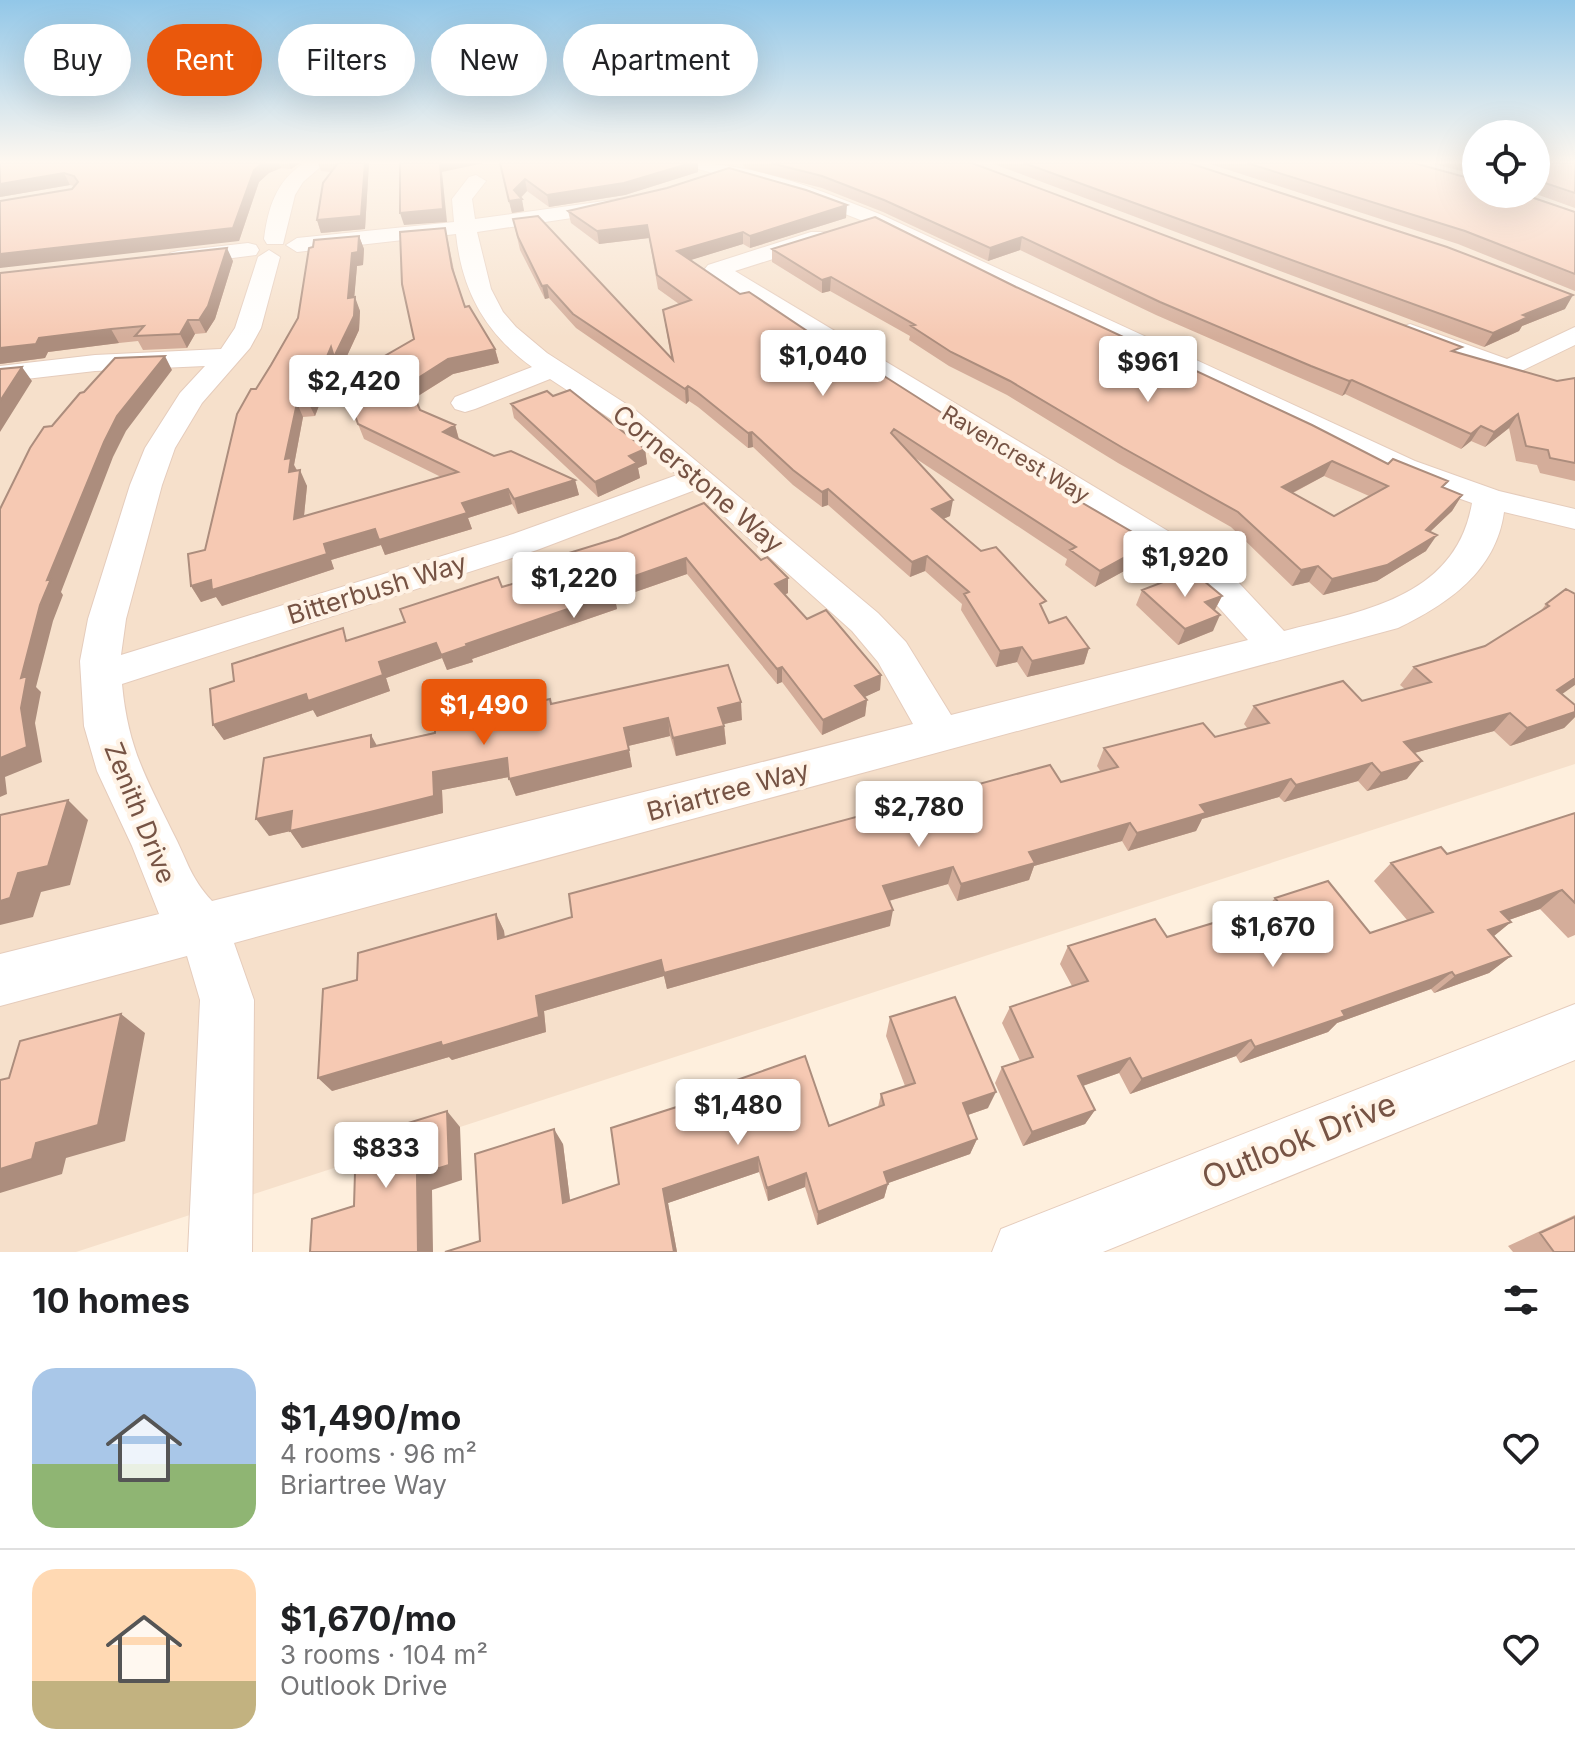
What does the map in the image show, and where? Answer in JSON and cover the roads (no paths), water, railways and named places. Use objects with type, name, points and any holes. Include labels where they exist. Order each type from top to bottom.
[{"type":"street","name":"Zenith Drive","points":[[220,1252],[227,1000],[204,928],[174,895],[156,846],[119,771],[105,726],[100,676],[107,619],[146,485],[160,448],[190,399],[231,357],[248,328],[272,248],[275,221]]},
{"type":"street","name":"Cornerstone Way","points":[[465,221],[475,278],[489,308],[515,340],[551,369],[609,404],[865,622],[892,652],[941,735]]},
{"type":"street","points":[[155,260],[512,221]]},
{"type":"street","name":"Ravencrest Way","points":[[867,221],[716,270],[1156,539],[1226,592],[1277,648]]},
{"type":"street","points":[[880,221],[1404,468],[1489,498],[1575,519]]},
{"type":"street","points":[[1392,325],[1509,369],[1575,335]]},
{"type":"street","points":[[0,374],[95,363],[231,357]]},
{"type":"street","points":[[465,403],[551,369]]},
{"type":"street","name":"Bitterbush Way","points":[[100,676],[525,542],[698,478]]},
{"type":"street","name":"Briartree Way","points":[[0,980],[1385,619],[1441,589],[1469,561],[1481,541],[1489,498]]},
{"type":"street","name":"Outlook Drive","points":[[1041,1249],[1575,1032]]}]
